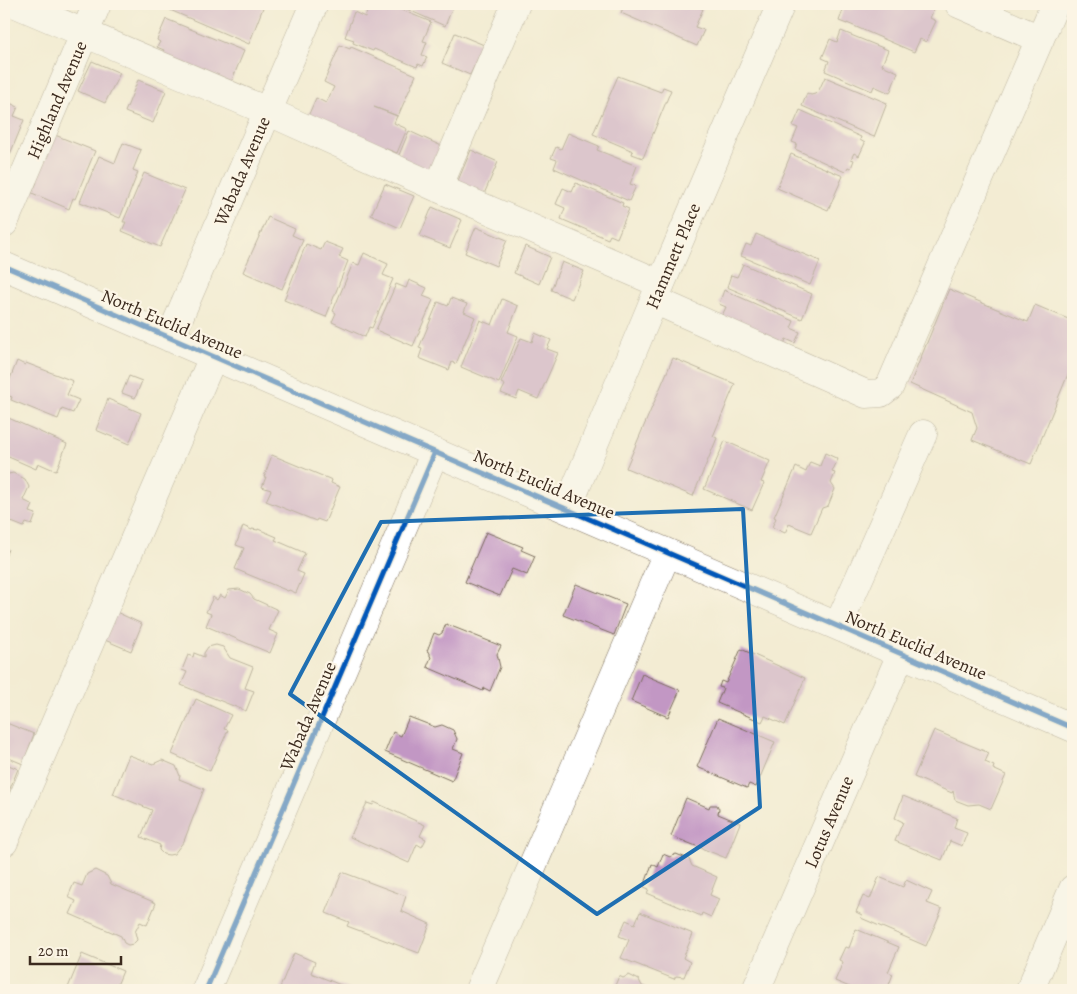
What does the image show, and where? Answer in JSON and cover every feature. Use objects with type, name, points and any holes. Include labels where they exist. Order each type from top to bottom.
[{"type":"street","points":[[16,4],[267,111],[438,188],[866,394],[881,393],[890,386],[1055,4]]},
{"type":"street","name":"Highland Avenue","points":[[4,223],[97,4]]},
{"type":"street","name":"Wabada Avenue","points":[[170,338],[314,4]]},
{"type":"street","points":[[438,188],[516,4]]},
{"type":"street","name":"Hammett Place","points":[[567,509],[657,292],[781,4]]},
{"type":"street","points":[[959,4],[1040,39]]},
{"type":"street","name":"North Euclid Avenue","points":[[4,266],[1073,728]]},
{"type":"street","points":[[4,842],[213,357]]},
{"type":"street","points":[[838,626],[923,434]]},
{"type":"street","name":"Wabada Avenue","points":[[206,990],[435,452]]},
{"type":"street","points":[[479,990],[668,553]]},
{"type":"street","name":"Lotus Avenue","points":[[756,990],[901,654]]},
{"type":"street","points":[[1030,990],[1073,889]]},
{"type":"highlighted area","points":[[743,509],[760,807],[597,914],[290,694],[381,522]]},
{"type":"building","points":[[163,4],[264,5],[249,44],[170,10],[172,7]]},
{"type":"building","points":[[370,4],[387,4],[431,22],[423,41],[427,42],[422,55],[427,57],[423,66],[418,64],[417,67],[374,49],[373,51],[353,43],[354,40],[345,37],[354,12],[365,17]]},
{"type":"building","points":[[395,4],[454,4],[445,26]]},
{"type":"building","points":[[620,4],[690,4],[703,9],[695,27],[704,30],[697,46],[621,13],[624,5]]},
{"type":"building","points":[[855,4],[928,4],[935,7],[930,18],[936,21],[926,42],[920,39],[914,52],[839,21],[844,7],[852,10]]},
{"type":"building","points":[[166,19],[244,51],[227,92],[158,63],[164,50],[157,47],[160,42],[157,40]]},
{"type":"building","points":[[841,31],[888,50],[882,65],[898,72],[890,93],[874,86],[872,91],[825,71],[829,61],[822,58],[830,39],[837,42]]},
{"type":"building","points":[[455,33],[484,45],[470,75],[442,63]]},
{"type":"building","points":[[340,45],[350,49],[351,47],[416,75],[398,116],[374,107],[397,116],[394,123],[407,129],[397,153],[384,148],[379,158],[305,123],[316,98],[326,103],[334,87],[324,82]]},
{"type":"building","points":[[92,61],[120,73],[105,103],[78,91]]},
{"type":"building","points":[[618,76],[661,92],[663,87],[671,90],[643,158],[632,154],[633,151],[593,134]]},
{"type":"building","points":[[825,77],[887,103],[874,137],[802,106],[807,93],[815,94]]},
{"type":"building","points":[[138,80],[166,91],[153,123],[125,112]]},
{"type":"building","points":[[4,100],[18,107],[14,116],[24,120],[4,169]]},
{"type":"building","points":[[800,110],[861,137],[860,140],[865,143],[859,156],[854,153],[851,159],[854,160],[851,168],[848,167],[845,172],[795,149],[797,144],[792,142],[798,128],[793,126]]},
{"type":"building","points":[[409,131],[448,149],[435,179],[396,162]]},
{"type":"building","points":[[568,133],[599,146],[597,150],[637,166],[630,184],[636,186],[629,201],[554,168],[557,160],[551,158],[556,147],[561,149]]},
{"type":"building","points":[[55,135],[95,151],[69,209],[32,193]]},
{"type":"building","points":[[123,143],[141,150],[133,170],[138,172],[120,218],[80,202],[99,156],[115,163]]},
{"type":"building","points":[[471,150],[498,162],[484,194],[457,183]]},
{"type":"building","points":[[791,154],[843,176],[828,210],[777,188]]},
{"type":"building","points":[[144,173],[185,190],[160,247],[122,231],[126,222],[123,222]]},
{"type":"building","points":[[576,183],[623,203],[622,206],[629,209],[617,238],[610,235],[608,239],[561,219],[565,208],[556,204],[563,188],[572,192]]},
{"type":"building","points":[[385,184],[414,196],[400,228],[371,215]]},
{"type":"building","points":[[432,207],[462,220],[450,248],[420,236]]},
{"type":"building","points":[[268,217],[295,229],[292,235],[303,240],[282,289],[243,272]]},
{"type":"building","points":[[476,227],[507,240],[496,266],[465,253]]},
{"type":"building","points":[[756,234],[820,261],[810,285],[741,256],[746,244],[751,246]]},
{"type":"building","points":[[325,242],[343,249],[339,257],[348,261],[326,317],[284,300],[306,244],[321,250]]},
{"type":"building","points":[[525,246],[550,257],[539,284],[514,273]]},
{"type":"building","points":[[364,253],[388,264],[383,275],[393,279],[372,328],[369,327],[365,337],[332,322],[336,313],[333,311],[353,263],[359,265]]},
{"type":"building","points":[[562,262],[584,271],[572,299],[551,290]]},
{"type":"building","points":[[743,264],[812,294],[802,319],[727,287],[731,275],[737,277]]},
{"type":"building","points":[[409,280],[427,288],[423,296],[433,300],[413,346],[376,330],[396,284],[406,288]]},
{"type":"building","points":[[949,289],[1028,322],[1035,305],[1073,321],[1073,362],[1031,464],[972,440],[977,428],[972,412],[910,384]]},
{"type":"building","points":[[724,290],[794,321],[791,328],[800,332],[795,343],[786,339],[782,349],[719,322],[726,307],[719,304]]},
{"type":"building","points":[[451,298],[467,304],[464,312],[475,317],[456,364],[452,362],[449,370],[419,358],[422,349],[419,348],[438,302],[448,306]]},
{"type":"building","points":[[502,299],[518,306],[508,332],[518,336],[499,383],[461,367],[480,320],[492,325]]},
{"type":"building","points":[[535,333],[551,340],[547,349],[558,353],[538,399],[519,391],[516,399],[501,393],[505,385],[501,383],[521,338],[532,342]]},
{"type":"building","points":[[673,358],[735,384],[713,436],[717,438],[693,496],[626,468]]},
{"type":"building","points":[[17,361],[73,381],[67,395],[79,400],[73,413],[62,409],[58,419],[11,400],[12,397],[4,394]]},
{"type":"building","points":[[129,376],[142,381],[135,398],[122,393]]},
{"type":"building","points":[[108,399],[141,413],[129,444],[96,430]]},
{"type":"building","points":[[4,416],[67,444],[56,471],[38,463],[36,469],[4,455]]},
{"type":"building","points":[[725,441],[770,461],[761,482],[764,483],[752,510],[704,489]]},
{"type":"building","points":[[825,453],[838,459],[832,472],[835,473],[831,483],[835,489],[828,506],[822,508],[811,533],[789,524],[785,533],[772,527],[776,518],[774,517],[796,467],[806,472],[810,462],[820,466]]},
{"type":"building","points":[[272,455],[332,480],[331,483],[340,487],[325,522],[317,519],[316,521],[266,501],[271,490],[262,487]]},
{"type":"building","points":[[13,473],[25,479],[29,487],[23,500],[33,505],[30,512],[36,514],[32,525],[26,523],[24,527],[9,521],[7,524],[4,523],[4,475]]},
{"type":"building","points":[[243,526],[252,530],[258,529],[277,537],[275,540],[305,553],[297,571],[304,574],[296,593],[235,569],[244,548],[236,545]]},
{"type":"building","points":[[486,532],[523,547],[521,550],[535,556],[527,575],[512,569],[500,596],[465,582]]},
{"type":"building","points":[[4,548],[8,549],[4,560]]},
{"type":"building","points":[[576,584],[626,604],[614,635],[563,615]]},
{"type":"building","points":[[239,589],[250,594],[254,599],[278,610],[269,630],[278,634],[270,653],[206,626],[211,614],[206,612],[213,597],[217,600],[220,595],[225,598],[229,590]]},
{"type":"building","points":[[112,610],[142,624],[131,651],[100,638]]},
{"type":"building","points":[[446,624],[501,646],[497,654],[500,667],[490,691],[484,688],[483,691],[427,667],[431,657],[427,651],[434,633],[439,635],[442,633]]},
{"type":"building","points":[[216,645],[223,647],[230,658],[253,667],[245,688],[254,691],[246,711],[181,685],[187,672],[182,670],[188,655],[193,657],[194,653],[204,657],[208,647]]},
{"type":"building","points":[[741,649],[805,678],[785,725],[765,716],[762,722],[717,703],[723,688],[719,687],[721,681],[726,683]]},
{"type":"building","points":[[642,674],[680,690],[668,717],[631,701]]},
{"type":"building","points":[[196,699],[231,715],[224,729],[228,730],[210,771],[172,754]]},
{"type":"building","points":[[409,717],[435,727],[442,725],[453,730],[457,739],[453,749],[463,753],[452,781],[385,752],[393,732],[401,736]]},
{"type":"building","points":[[718,718],[775,742],[756,787],[749,784],[747,788],[697,767]]},
{"type":"building","points":[[4,722],[34,734],[23,764],[4,756]]},
{"type":"building","points":[[934,730],[989,753],[985,762],[994,766],[993,769],[1006,775],[991,809],[979,804],[968,805],[955,800],[953,791],[952,793],[914,777]]},
{"type":"building","points":[[129,755],[153,764],[162,760],[176,766],[180,776],[179,779],[204,789],[184,841],[174,854],[163,854],[159,850],[160,845],[141,837],[152,810],[113,794]]},
{"type":"building","points":[[4,763],[18,769],[7,796],[4,795]]},
{"type":"building","points":[[903,796],[957,818],[954,828],[967,833],[962,846],[950,841],[942,860],[895,841],[903,822],[895,818]]},
{"type":"building","points":[[686,798],[709,808],[710,805],[717,805],[719,809],[718,814],[740,823],[726,858],[671,836]]},
{"type":"building","points":[[374,802],[425,825],[420,836],[426,839],[422,847],[417,844],[409,863],[350,837],[367,803],[373,805]]},
{"type":"building","points":[[663,854],[670,857],[676,854],[689,859],[692,866],[717,877],[710,895],[719,899],[711,917],[702,913],[701,916],[647,893],[649,889],[644,887],[652,864],[658,867]]},
{"type":"building","points":[[95,870],[107,876],[111,884],[156,903],[147,925],[140,922],[135,932],[137,940],[133,944],[128,945],[124,943],[121,936],[70,914],[76,901],[68,897],[74,883],[82,886],[87,874]]},
{"type":"building","points":[[342,872],[406,896],[401,911],[430,924],[419,953],[347,926],[349,922],[326,913]]},
{"type":"building","points":[[879,877],[903,887],[906,880],[932,892],[927,903],[942,909],[926,946],[861,918],[862,915],[856,912],[863,896],[870,899]]},
{"type":"building","points":[[640,912],[693,934],[683,958],[690,962],[684,977],[676,976],[674,979],[621,958],[629,940],[619,936],[626,920],[635,924]]},
{"type":"building","points":[[856,929],[899,947],[888,972],[893,974],[887,990],[857,990],[835,981],[843,962],[839,960],[845,947],[849,948]]},
{"type":"building","points":[[294,953],[315,962],[311,973],[353,990],[279,990]]},
{"type":"building","points":[[82,954],[123,971],[115,990],[67,990]]},
{"type":"building","points":[[629,975],[639,980],[642,986],[652,990],[607,990],[609,986],[614,988],[619,976],[623,978]]},
{"type":"cycle path","points":[[4,266],[1073,728]]},
{"type":"cycle path","points":[[206,990],[435,452]]}]
